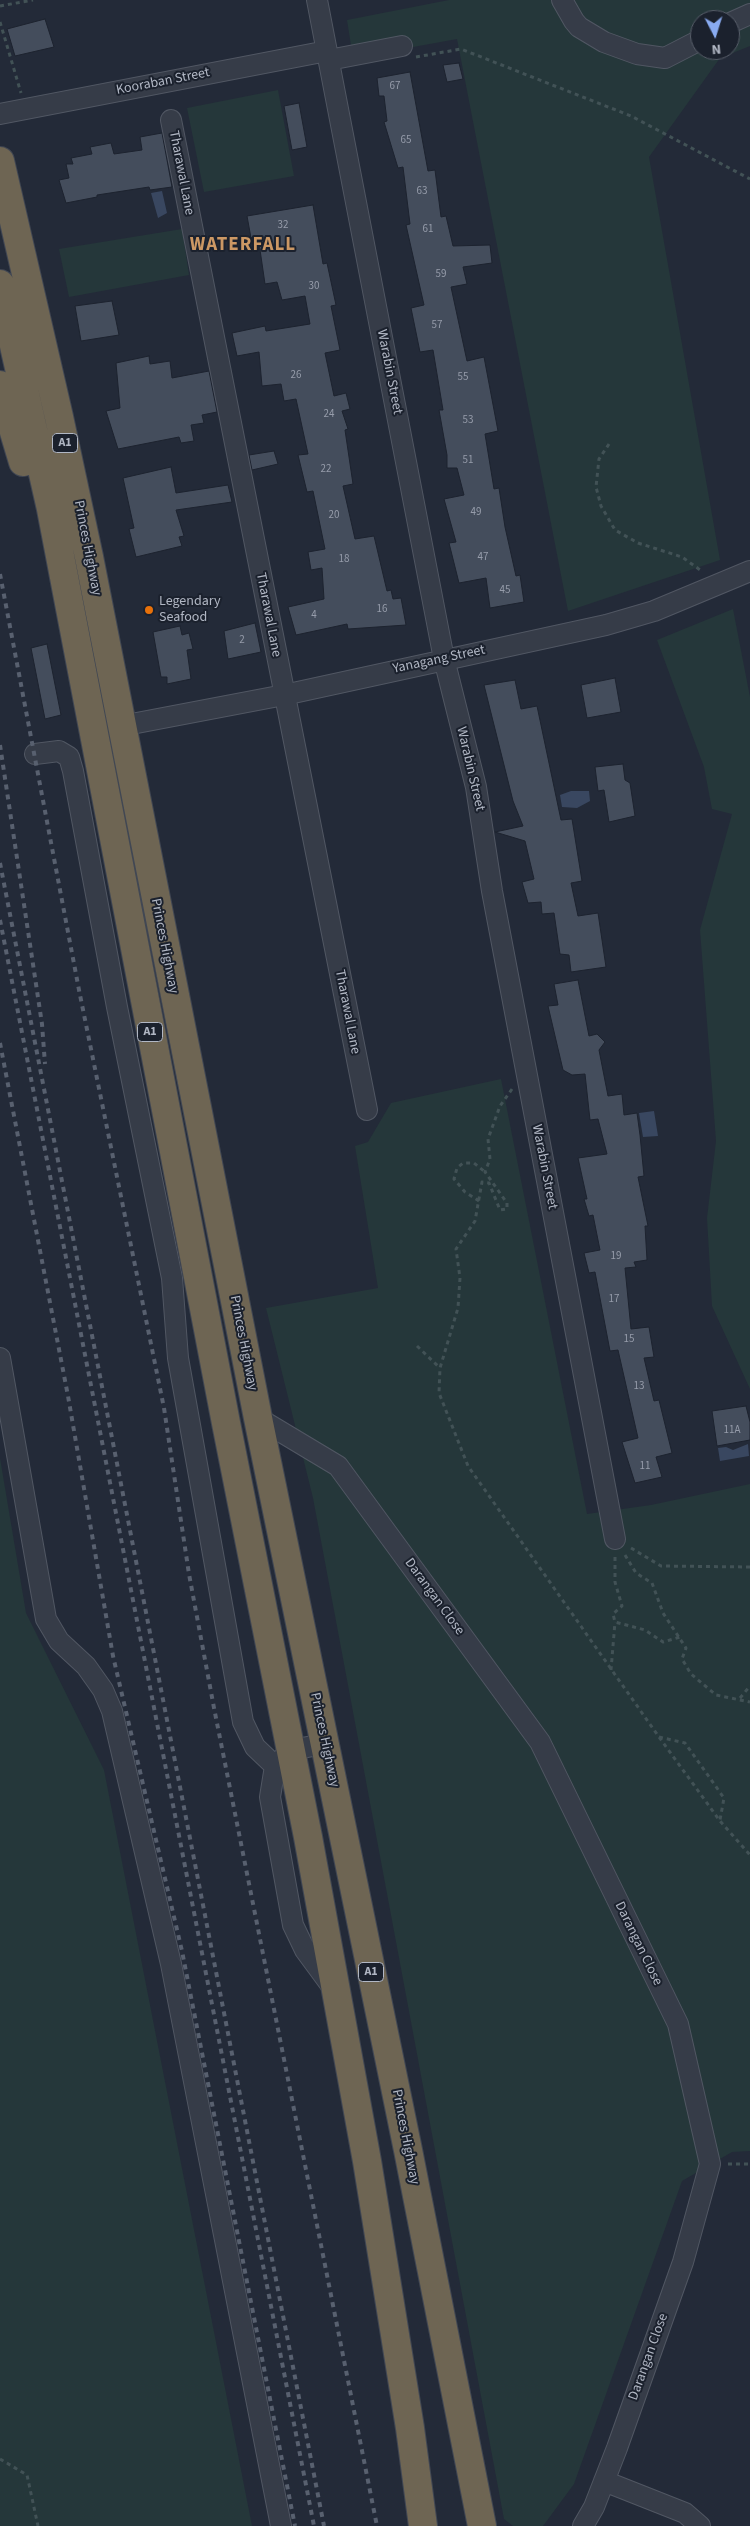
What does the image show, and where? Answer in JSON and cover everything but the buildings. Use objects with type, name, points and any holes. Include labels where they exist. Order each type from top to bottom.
[{"type":"highway","name":"Princes Highway","points":[[0,161],[63,436],[258,1418],[482,2526]]},
{"type":"highway","name":"Princes Highway","points":[[0,284],[51,509],[283,1758],[337,1992],[409,2419],[423,2526]]},
{"type":"highway","points":[[0,385],[76,640]]},
{"type":"street","name":"Warabin Street","points":[[317,0],[444,659],[476,788],[492,891],[615,1539]]},
{"type":"street","points":[[562,0],[574,22],[579,27],[604,42],[637,54],[665,58],[690,45]]},
{"type":"street","name":"Kooraban Street","points":[[0,114],[22,104],[328,56],[408,51]]},
{"type":"street","name":"Tharawal Lane","points":[[171,120],[366,1110]]},
{"type":"street","name":"Yanagang Street","points":[[121,726],[284,695],[630,618],[750,571]]},
{"type":"street","points":[[35,754],[59,752],[68,757],[74,771],[119,1017],[172,1278],[178,1358],[243,1722],[255,1748],[283,1758],[324,1744]]},
{"type":"street","points":[[0,1358],[46,1619],[59,1641],[86,1666],[118,1710],[175,1983],[281,2526]]},
{"type":"street","name":"Darangan Close","points":[[258,1418],[338,1466],[540,1742],[678,2024],[710,2164],[683,2262],[604,2481],[594,2507],[583,2526]]},
{"type":"street","points":[[604,2481],[685,2513],[700,2526]]},
{"type":"path","points":[[0,6],[33,0]]},
{"type":"path","points":[[0,22],[22,104]]},
{"type":"path","points":[[408,51],[461,49],[631,116],[750,179]]},
{"type":"path","points":[[609,444],[599,459],[596,486],[601,506],[615,530],[638,543],[682,558],[720,584]]},
{"type":"path","points":[[485,1172],[490,1159],[488,1139],[500,1106],[526,1070]]},
{"type":"path","points":[[479,1201],[465,1192],[454,1179],[456,1168],[463,1163],[474,1163],[485,1172],[507,1203],[507,1209],[500,1210],[490,1183],[482,1182],[479,1201],[475,1221],[456,1249],[460,1278],[458,1308],[440,1368],[439,1393],[468,1466],[659,1737],[720,1820],[750,1855]]},
{"type":"path","points":[[417,1346],[440,1368]]},
{"type":"path","points":[[615,1539],[661,1566],[750,1567]]},
{"type":"path","points":[[611,1670],[615,1622],[613,1614],[622,1606],[615,1582],[615,1539]]},
{"type":"path","points":[[615,1539],[636,1573],[652,1583],[664,1613],[686,1648],[682,1659],[692,1674],[716,1694],[740,1698],[750,1702]]},
{"type":"path","points":[[615,1622],[645,1630],[662,1642],[680,1638]]},
{"type":"path","points":[[740,1698],[750,1686]]},
{"type":"path","points":[[659,1737],[685,1743],[724,1798],[720,1820]]},
{"type":"path","points":[[0,2459],[27,2475],[38,2526]]},
{"type":"shaded area","points":[[449,0],[750,0],[750,46],[740,50],[740,10],[690,10],[690,60],[719,60],[649,157],[720,560],[568,611],[457,39],[353,58],[347,20]]},
{"type":"shaded area","points":[[278,90],[294,176],[204,192],[187,108]]},
{"type":"shaded area","points":[[182,229],[189,275],[69,297],[59,249]]},
{"type":"shaded area","points":[[733,609],[750,697],[750,1389],[712,1306],[707,1218],[716,1141],[700,930],[732,814],[712,809],[704,767],[657,640]]},
{"type":"shaded area","points":[[501,1079],[587,1514],[651,1505],[750,1484],[750,2151],[732,2152],[682,2181],[574,2484],[543,2526],[513,2526],[504,2519],[313,1498],[266,1308],[378,1288],[355,1146],[368,1142],[391,1103]]},
{"type":"shaded area","points":[[0,1458],[26,1613],[104,1770],[252,2526],[0,2526]]},
{"type":"water","points":[[162,191],[167,213],[158,218],[151,193]]},
{"type":"water","points":[[571,791],[589,791],[590,801],[577,808],[562,807],[560,795]]},
{"type":"water","points":[[654,1111],[658,1136],[643,1137],[639,1113]]},
{"type":"water","points":[[748,1444],[749,1456],[720,1461],[718,1448],[726,1447],[733,1450]]},
{"type":"railway","points":[[0,574],[79,990],[164,1408],[189,1574],[214,1708],[377,2526]]},
{"type":"railway","points":[[0,745],[42,1024],[45,1064]]},
{"type":"railway","points":[[0,863],[324,2526]]},
{"type":"railway","points":[[0,920],[314,2526]]},
{"type":"railway","points":[[0,1043],[68,1396],[113,1656],[182,1951],[295,2526]]},
{"type":"place","name":"Legendary Seafood","points":[[149,610]]},
{"type":"district","name":"WATERFALL","points":[[243,246]]}]
